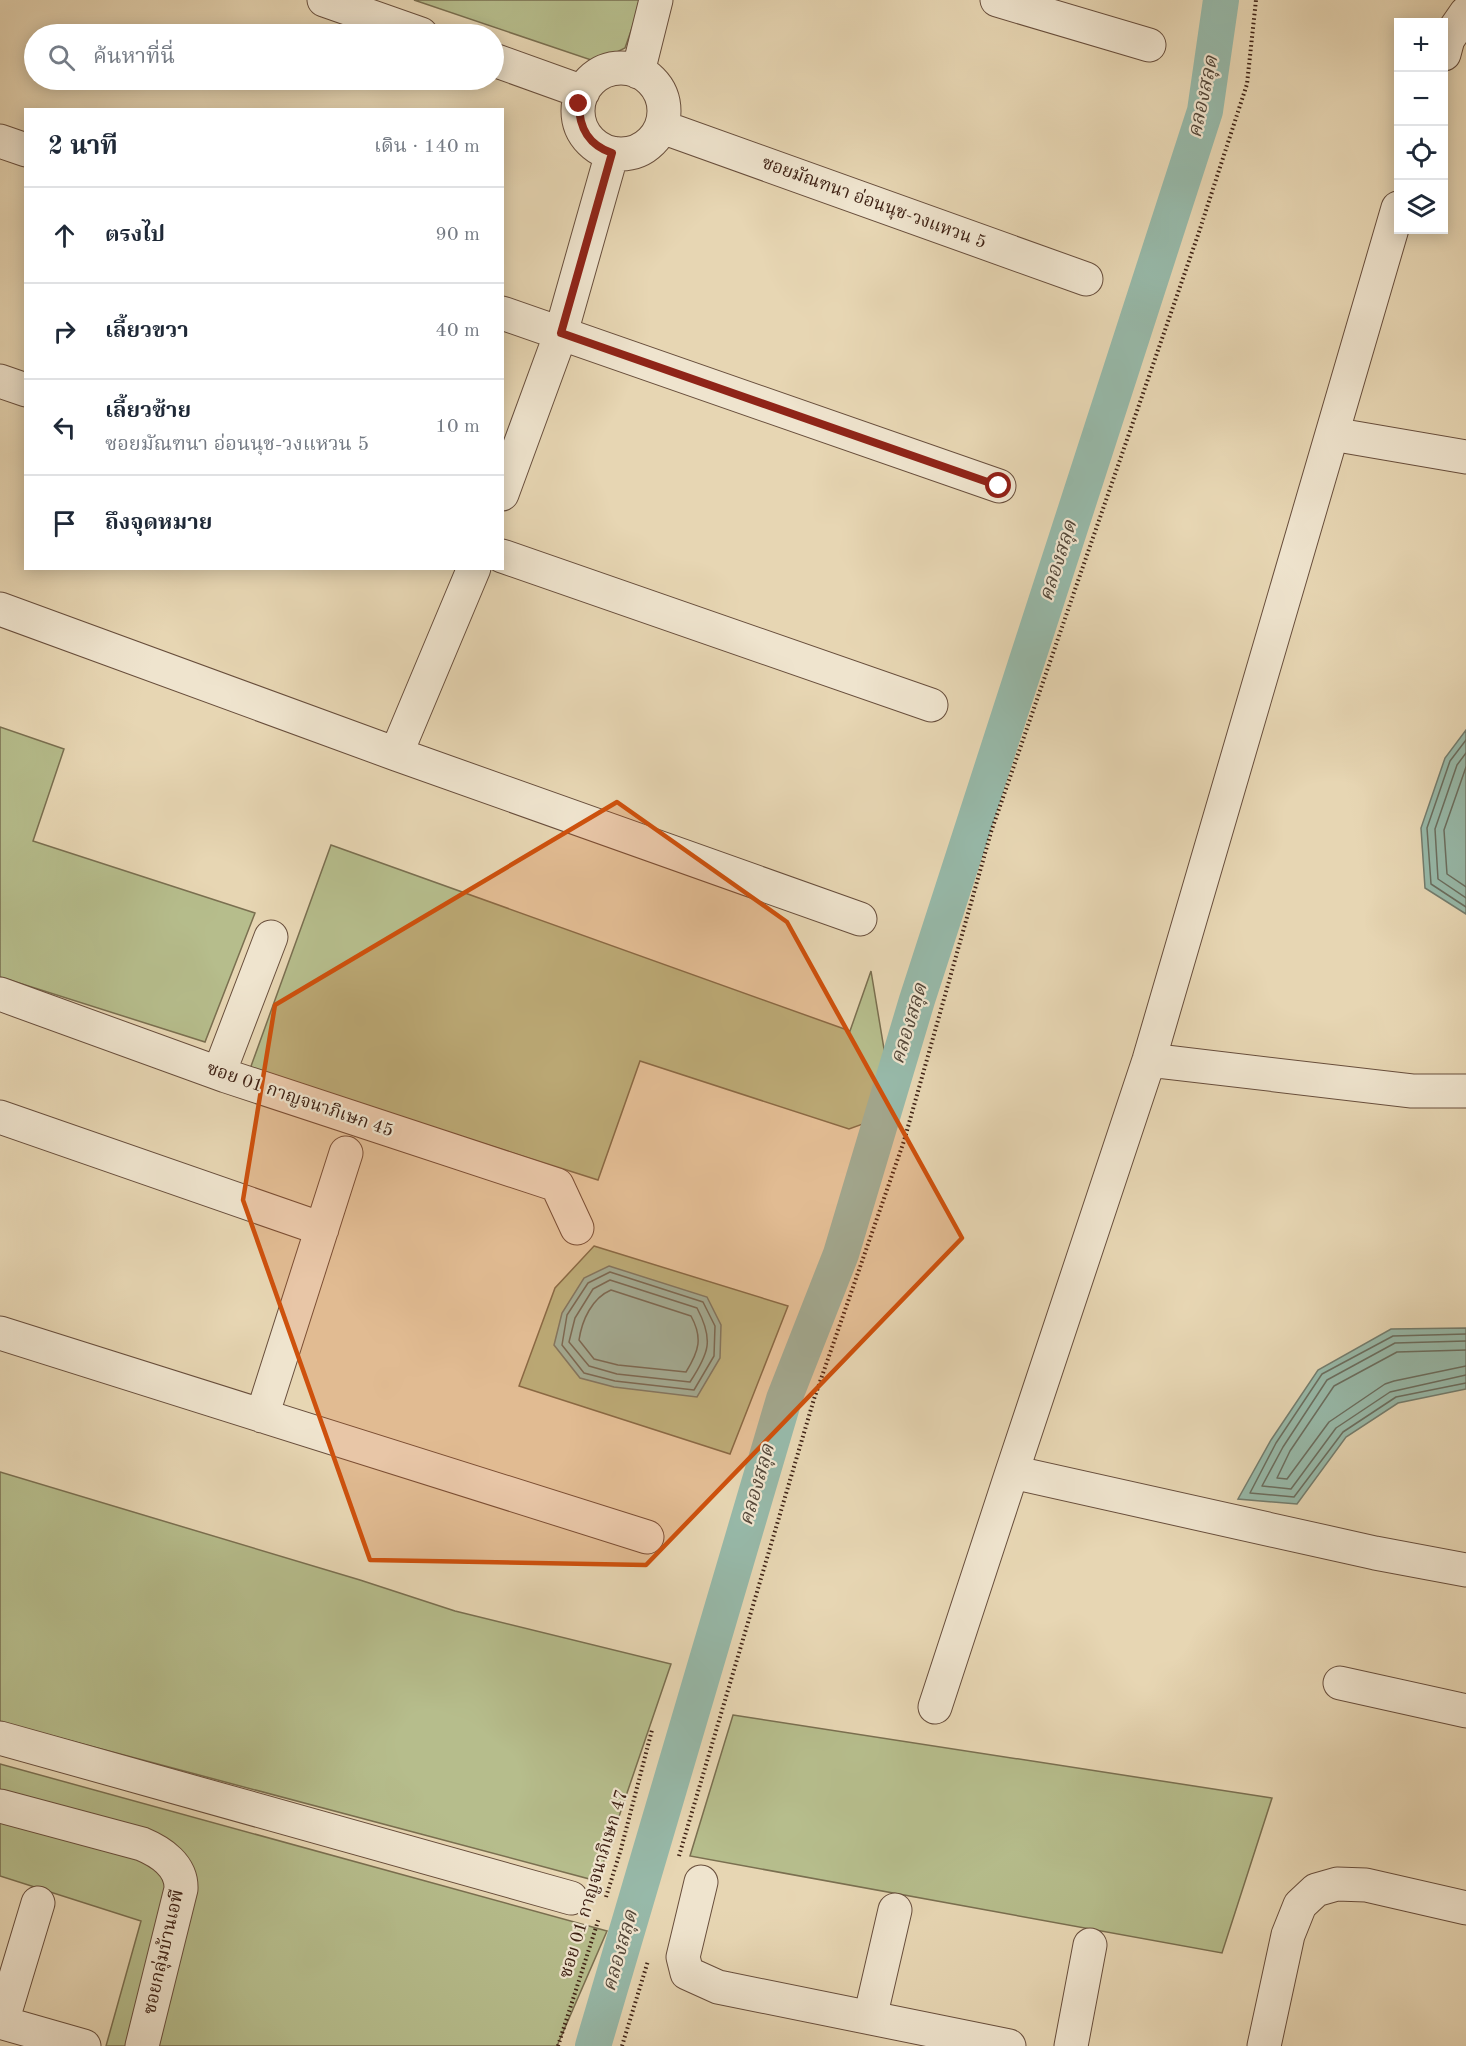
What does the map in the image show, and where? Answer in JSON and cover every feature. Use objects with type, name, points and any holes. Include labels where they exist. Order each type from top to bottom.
[{"type":"street","points":[[324,0],[392,24]]},
{"type":"street","points":[[638,72],[656,0]]},
{"type":"street","points":[[996,0],[1149,45]]},
{"type":"street","points":[[1448,39],[1466,13]]},
{"type":"street","points":[[504,64],[583,92]]},
{"type":"street","points":[[626,69],[638,72],[650,79],[658,88],[663,101],[662,127],[647,146],[624,154],[600,149],[582,130],[579,104],[583,92],[590,81],[607,71],[626,69]]},
{"type":"street","name":"ซอยมัณฑนา อ่อนนุช-วงแหวน 5","points":[[662,127],[1086,279]]},
{"type":"street","points":[[0,141],[24,149]]},
{"type":"street","points":[[504,489],[561,333],[612,153]]},
{"type":"street","points":[[935,1707],[1149,1060],[1394,222]]},
{"type":"street","points":[[504,314],[999,486]]},
{"type":"street","points":[[0,381],[24,389]]},
{"type":"street","points":[[1332,434],[1466,457]]},
{"type":"street","points":[[504,557],[932,705]]},
{"type":"street","points":[[396,754],[473,570]]},
{"type":"street","points":[[0,609],[860,920]]},
{"type":"street","points":[[219,1073],[270,937]]},
{"type":"street","name":"ซอย 01 กาญจนาภิเษก 45","points":[[0,994],[219,1073],[557,1185],[577,1228]]},
{"type":"street","points":[[1149,1060],[1412,1091],[1466,1090]]},
{"type":"street","points":[[0,1116],[322,1228]]},
{"type":"street","points":[[262,1416],[346,1152]]},
{"type":"street","points":[[0,1333],[647,1536]]},
{"type":"street","points":[[1012,1472],[1466,1570]]},
{"type":"street","points":[[1340,1683],[1466,1711]]},
{"type":"street","points":[[0,1738],[571,1898]]},
{"type":"street","name":"ซอยกลุ่มบ้านเอพี","points":[[0,1806],[142,1844],[160,1853],[176,1870],[181,1889],[142,2046]]},
{"type":"street","points":[[689,1871],[683,1956],[687,1973],[718,1987],[870,2018],[965,2042],[1009,2046]]},
{"type":"street","points":[[1264,2046],[1288,1935],[1300,1905],[1316,1890],[1336,1884],[1366,1885],[1466,1908]]},
{"type":"street","points":[[38,1903],[1,2022],[84,2046]]},
{"type":"street","points":[[870,2018],[896,1910]]},
{"type":"street","points":[[1071,2046],[1090,1946]]},
{"type":"path","points":[[689,1871],[814,1399],[904,1141],[991,832],[1195,244],[1247,84],[1256,0]]},
{"type":"path","name":"ซอย 01 กาญจนาภิเษก 47","points":[[604,1904],[621,1849],[651,1730]]},
{"type":"path","name":"ซอย 01 กาญจนาภิเษก 47","points":[[558,2046],[600,1914]]},
{"type":"path","points":[[622,2046],[649,1959]]},
{"type":"highlighted area","points":[[617,802],[787,922],[962,1238],[646,1565],[370,1560],[243,1200],[275,1005]]},
{"type":"green space","points":[[414,0],[639,0],[640,5],[625,48],[597,62],[504,30],[504,24],[485,24]]},
{"type":"green space","points":[[0,727],[64,749],[33,841],[255,913],[205,1042],[0,977]]},
{"type":"green space","points":[[331,845],[850,1031],[871,971],[887,1067],[878,1102],[863,1124],[849,1129],[640,1061],[598,1180],[250,1069]]},
{"type":"green space","points":[[594,1246],[788,1306],[730,1454],[519,1386],[555,1288]]},
{"type":"green space","points":[[0,1472],[360,1580],[455,1611],[671,1664],[597,1881],[0,1722]]},
{"type":"green space","points":[[733,1715],[1272,1798],[1222,1953],[690,1856]]},
{"type":"green space","points":[[0,1764],[607,1931],[557,2046],[106,2046],[141,1921],[0,1876]]},
{"type":"water","points":[[1466,730],[1466,914],[1425,888],[1421,828],[1445,758]]},
{"type":"water","points":[[609,1266],[707,1297],[721,1325],[720,1358],[697,1397],[614,1387],[580,1378],[554,1345],[562,1313],[584,1278]]},
{"type":"water","points":[[1466,1328],[1466,1389],[1398,1403],[1346,1437],[1297,1504],[1238,1499],[1271,1440],[1318,1370],[1391,1329]]},
{"type":"waterway","name":"คลองสลุด","points":[[593,2046],[784,1399],[841,1254],[917,1000],[1205,111],[1221,0]]},
{"type":"route","points":[[579,104],[582,130],[600,149],[612,153],[561,333],[999,486]]}]
